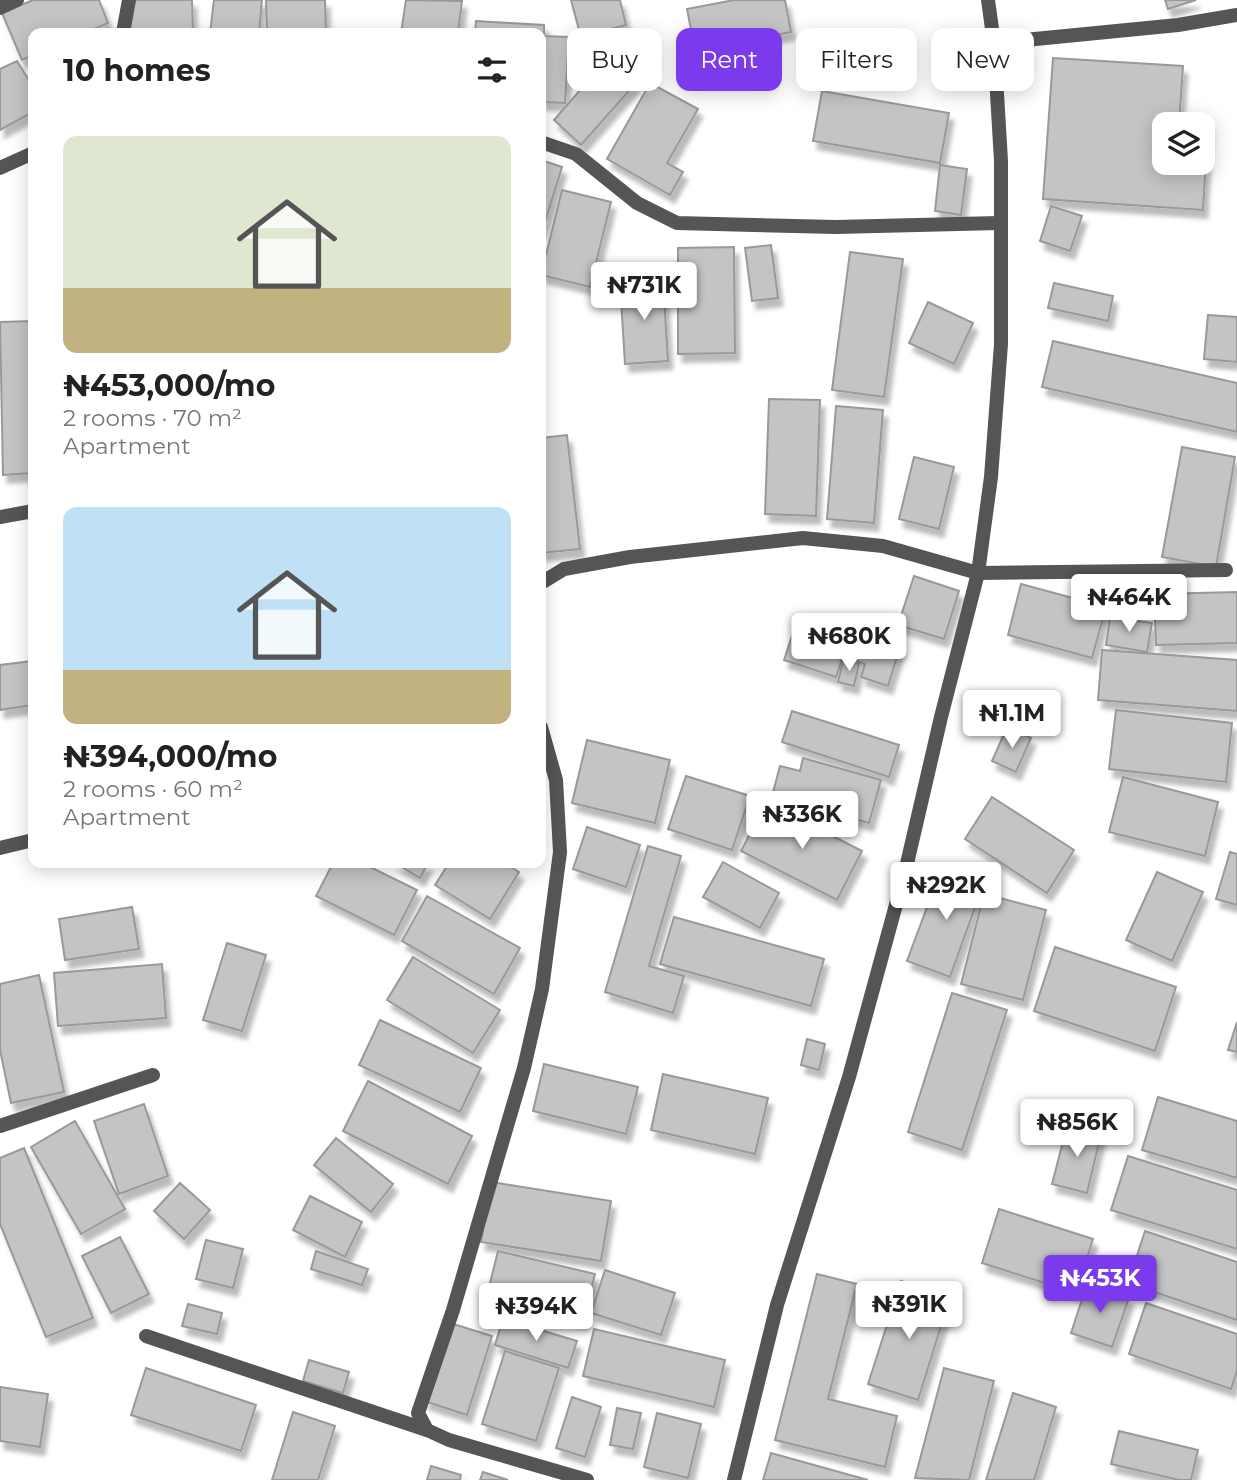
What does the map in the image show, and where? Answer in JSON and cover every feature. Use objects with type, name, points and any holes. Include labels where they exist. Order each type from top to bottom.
[{"type":"street","points":[[0,8],[17,0]]},
{"type":"street","points":[[124,28],[129,0]]},
{"type":"street","points":[[988,0],[992,28]]},
{"type":"street","points":[[1034,39],[1178,25],[1237,16]]},
{"type":"street","points":[[734,1480],[777,1305],[849,1077],[906,868],[978,573],[991,477],[1000,344],[1001,161],[997,91]]},
{"type":"street","points":[[546,144],[576,154],[637,203],[677,223],[836,227],[999,223]]},
{"type":"street","points":[[0,168],[28,155]]},
{"type":"street","points":[[0,517],[28,512]]},
{"type":"street","points":[[546,580],[564,569],[631,557],[803,538],[883,546],[978,573],[1226,570]]},
{"type":"street","points":[[426,1430],[418,1413],[453,1310],[524,1068],[542,989],[560,852],[556,780],[546,745]]},
{"type":"street","points":[[0,848],[28,841]]},
{"type":"street","points":[[0,1126],[153,1075]]},
{"type":"street","points":[[146,1336],[449,1440],[587,1480]]},
{"type":"building","points":[[33,0],[99,0],[108,23],[96,28],[28,28],[28,57],[22,60],[2,13]]},
{"type":"building","points":[[129,0],[192,0],[193,28],[130,28]]},
{"type":"building","points":[[214,0],[262,0],[259,28],[211,28]]},
{"type":"building","points":[[266,0],[325,0],[326,28],[267,28]]},
{"type":"building","points":[[406,0],[462,1],[459,28],[402,28]]},
{"type":"building","points":[[571,0],[620,0],[626,25],[615,28],[579,28]]},
{"type":"building","points":[[734,0],[785,0],[791,32],[782,34],[782,28],[691,28],[687,9]]},
{"type":"building","points":[[1165,0],[1196,0],[1168,9]]},
{"type":"building","points":[[476,21],[544,25],[544,28],[475,28]]},
{"type":"building","points":[[546,36],[567,37],[565,103],[546,102]]},
{"type":"building","points":[[1053,58],[1183,66],[1180,112],[1152,112],[1152,175],[1205,175],[1203,210],[1043,199]]},
{"type":"building","points":[[17,61],[28,79],[28,115],[0,130],[0,69]]},
{"type":"building","points":[[662,90],[698,109],[667,163],[683,172],[670,195],[607,159],[645,91]]},
{"type":"building","points":[[579,91],[629,91],[581,145],[554,120]]},
{"type":"building","points":[[822,91],[949,113],[940,163],[813,141]]},
{"type":"building","points":[[546,162],[562,167],[546,219]]},
{"type":"building","points":[[940,165],[967,169],[961,215],[935,211]]},
{"type":"building","points":[[562,190],[611,202],[590,287],[546,276],[546,255]]},
{"type":"building","points":[[1051,206],[1082,216],[1070,251],[1040,241]]},
{"type":"building","points":[[771,245],[778,298],[752,301],[745,248]]},
{"type":"building","points":[[734,247],[735,353],[678,354],[678,248]]},
{"type":"building","points":[[850,252],[903,259],[884,397],[832,390]]},
{"type":"building","points":[[663,280],[668,361],[625,364],[620,284]]},
{"type":"building","points":[[1054,283],[1113,296],[1108,321],[1048,308]]},
{"type":"building","points":[[928,302],[973,323],[954,364],[909,343]]},
{"type":"building","points":[[1208,315],[1237,317],[1237,362],[1204,359]]},
{"type":"building","points":[[28,321],[28,473],[3,475],[0,322]]},
{"type":"building","points":[[1053,341],[1237,383],[1237,432],[1042,387]]},
{"type":"building","points":[[769,399],[820,400],[816,516],[765,514]]},
{"type":"building","points":[[836,406],[883,410],[874,523],[827,519]]},
{"type":"building","points":[[567,435],[580,549],[546,552],[546,437]]},
{"type":"building","points":[[1182,447],[1235,457],[1216,567],[1162,557]]},
{"type":"building","points":[[914,457],[954,467],[939,529],[899,519]]},
{"type":"building","points":[[914,576],[959,591],[944,639],[898,625]]},
{"type":"building","points":[[1021,584],[1106,607],[1092,658],[1008,635]]},
{"type":"building","points":[[1237,592],[1237,643],[1156,645],[1154,594]]},
{"type":"building","points":[[799,615],[900,647],[888,686],[861,677],[865,664],[843,656],[836,677],[784,660]]},
{"type":"building","points":[[1110,617],[1152,623],[1147,652],[1106,645]]},
{"type":"building","points":[[1102,650],[1237,660],[1237,711],[1098,700]]},
{"type":"building","points":[[843,661],[859,664],[854,686],[838,682]]},
{"type":"building","points":[[28,662],[28,706],[0,710],[0,665]]},
{"type":"building","points":[[1116,710],[1232,723],[1226,782],[1109,769]]},
{"type":"building","points":[[792,711],[899,745],[889,777],[782,742]]},
{"type":"building","points":[[1007,727],[1031,738],[1016,772],[992,761]]},
{"type":"building","points":[[587,740],[670,760],[655,823],[572,803]]},
{"type":"building","points":[[803,758],[881,780],[869,823],[772,796],[780,766],[800,771]]},
{"type":"building","points":[[686,776],[750,796],[732,850],[668,829]]},
{"type":"building","points":[[1123,777],[1218,802],[1205,856],[1109,832]]},
{"type":"building","points":[[992,797],[1074,850],[1047,893],[965,839]]},
{"type":"building","points":[[766,802],[862,851],[837,900],[741,851]]},
{"type":"building","points":[[587,827],[640,845],[626,887],[573,869]]},
{"type":"building","points":[[648,846],[681,856],[649,966],[684,976],[673,1013],[605,992]]},
{"type":"building","points":[[1230,852],[1237,854],[1237,905],[1216,899]]},
{"type":"building","points":[[723,862],[779,893],[760,928],[703,897]]},
{"type":"building","points":[[942,867],[984,882],[950,977],[907,961]]},
{"type":"building","points":[[330,868],[372,868],[417,890],[394,935],[316,896]]},
{"type":"building","points":[[403,868],[425,868],[420,878]]},
{"type":"building","points":[[446,868],[512,868],[519,872],[490,919],[435,885]]},
{"type":"building","points":[[1157,872],[1203,892],[1172,961],[1126,940]]},
{"type":"building","points":[[984,894],[1046,910],[1023,1000],[961,984]]},
{"type":"building","points":[[427,896],[520,948],[494,994],[402,941]]},
{"type":"building","points":[[132,907],[139,949],[65,960],[59,919]]},
{"type":"building","points":[[674,917],[824,959],[811,1006],[660,964]]},
{"type":"building","points":[[227,943],[266,955],[242,1031],[203,1020]]},
{"type":"building","points":[[1055,947],[1176,987],[1155,1051],[1034,1011]]},
{"type":"building","points":[[413,957],[500,1010],[473,1053],[387,1000]]},
{"type":"building","points":[[162,964],[166,1018],[58,1026],[54,973]]},
{"type":"building","points":[[39,975],[64,1092],[11,1103],[0,1050],[0,984]]},
{"type":"building","points":[[952,993],[1007,1010],[962,1150],[908,1132]]},
{"type":"building","points":[[380,1020],[481,1068],[460,1112],[359,1065]]},
{"type":"building","points":[[1237,1022],[1237,1052],[1228,1050]]},
{"type":"building","points":[[807,1039],[825,1044],[819,1070],[801,1065]]},
{"type":"building","points":[[544,1064],[638,1087],[626,1134],[533,1111]]},
{"type":"building","points":[[663,1074],[768,1098],[755,1154],[651,1130]]},
{"type":"building","points":[[368,1081],[472,1136],[448,1184],[343,1131]]},
{"type":"building","points":[[1158,1097],[1237,1121],[1237,1178],[1142,1150]]},
{"type":"building","points":[[144,1104],[168,1176],[119,1194],[94,1121]]},
{"type":"building","points":[[75,1121],[125,1209],[81,1234],[31,1147]]},
{"type":"building","points":[[1067,1126],[1101,1134],[1087,1193],[1052,1184]]},
{"type":"building","points":[[336,1138],[393,1184],[371,1212],[314,1165]]},
{"type":"building","points":[[24,1148],[93,1318],[46,1337],[0,1224],[0,1158]]},
{"type":"building","points":[[1128,1156],[1237,1190],[1237,1249],[1111,1210]]},
{"type":"building","points":[[491,1182],[611,1201],[601,1261],[481,1242]]},
{"type":"building","points":[[180,1183],[210,1210],[184,1239],[154,1211]]},
{"type":"building","points":[[310,1196],[362,1222],[345,1257],[293,1230]]},
{"type":"building","points":[[999,1209],[1093,1239],[1076,1293],[982,1263]]},
{"type":"building","points":[[1145,1231],[1237,1262],[1237,1320],[1128,1283]]},
{"type":"building","points":[[120,1237],[149,1294],[111,1313],[82,1256]]},
{"type":"building","points":[[206,1240],[243,1249],[233,1288],[196,1279]]},
{"type":"building","points":[[316,1251],[368,1269],[362,1285],[311,1269]]},
{"type":"building","points":[[498,1251],[595,1274],[583,1321],[486,1299]]},
{"type":"building","points":[[605,1270],[675,1293],[661,1335],[591,1313]]},
{"type":"building","points":[[817,1274],[857,1284],[828,1399],[897,1416],[885,1467],[775,1440]]},
{"type":"building","points":[[901,1281],[950,1297],[918,1400],[868,1384]]},
{"type":"building","points":[[1087,1284],[1129,1298],[1112,1347],[1071,1333]]},
{"type":"building","points":[[1146,1303],[1237,1334],[1237,1371],[1231,1389],[1129,1354]]},
{"type":"building","points":[[188,1304],[222,1313],[217,1334],[182,1326]]},
{"type":"building","points":[[503,1319],[577,1341],[568,1368],[495,1345]]},
{"type":"building","points":[[450,1323],[492,1336],[467,1415],[424,1401]]},
{"type":"building","points":[[594,1329],[725,1360],[714,1407],[583,1376]]},
{"type":"building","points":[[505,1351],[559,1368],[536,1441],[482,1424]]},
{"type":"building","points":[[309,1360],[349,1372],[343,1393],[303,1381]]},
{"type":"building","points":[[146,1368],[256,1405],[241,1451],[131,1415]]},
{"type":"building","points":[[944,1368],[994,1381],[969,1480],[915,1478]]},
{"type":"building","points":[[0,1387],[48,1394],[40,1447],[0,1441]]},
{"type":"building","points":[[1013,1393],[1056,1407],[1034,1480],[986,1480]]},
{"type":"building","points":[[572,1397],[601,1407],[585,1457],[556,1448]]},
{"type":"building","points":[[617,1408],[641,1413],[633,1449],[610,1445]]},
{"type":"building","points":[[293,1412],[335,1426],[318,1480],[272,1480]]},
{"type":"building","points":[[657,1413],[701,1424],[688,1478],[644,1467]]},
{"type":"building","points":[[1119,1431],[1198,1450],[1191,1480],[1179,1480],[1111,1464]]},
{"type":"building","points":[[771,1453],[868,1480],[763,1480]]},
{"type":"building","points":[[431,1466],[461,1475],[460,1480],[427,1480]]},
{"type":"building","points":[[483,1472],[508,1480],[480,1480]]}]
